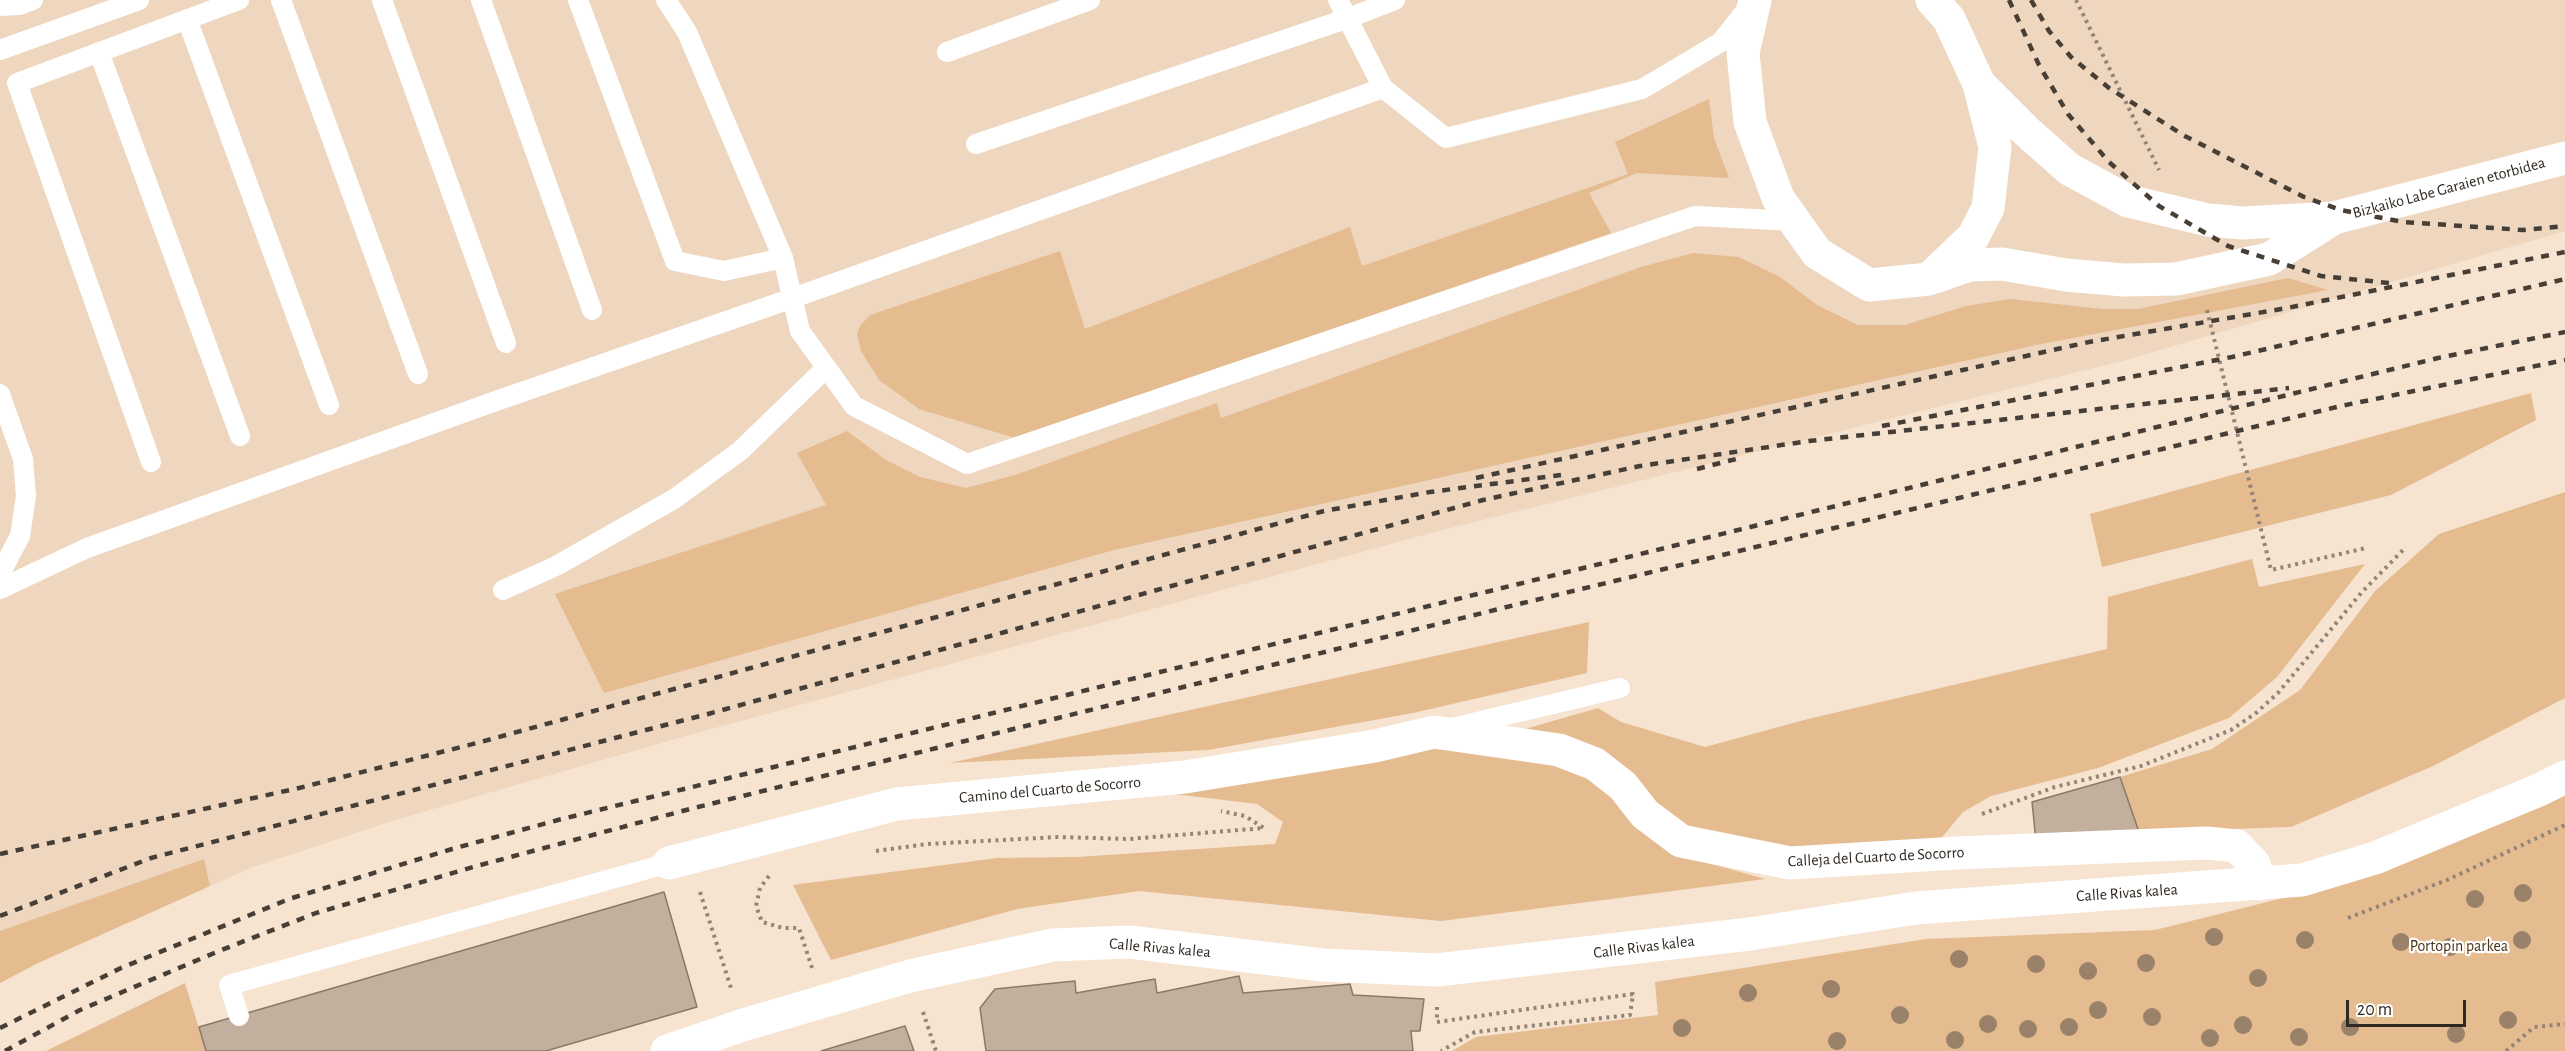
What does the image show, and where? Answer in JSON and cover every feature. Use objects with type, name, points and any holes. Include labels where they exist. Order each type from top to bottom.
[{"type":"street","points":[[1754,0],[1743,53],[1750,122],[1778,198],[1817,253],[1869,285],[1929,279],[1970,265],[2002,264],[2066,275],[2124,280],[2176,279],[2269,260],[2334,218]]},
{"type":"street","points":[[1929,279],[1973,237],[1988,208],[1995,147],[1979,84],[1949,6]]},
{"type":"street","points":[[1979,84],[2025,130],[2069,169],[2128,201],[2208,220],[2243,223],[2334,218]]},
{"type":"street","name":"Bizkaiko Labe Garaien etorbidea","points":[[2334,218],[2565,158]]},
{"type":"street","name":"Calleja del Cuarto de Socorro","points":[[1434,732],[1559,750],[1595,764],[1623,786],[1645,814],[1681,841],[1790,863],[2206,843],[2237,846],[2254,864],[2260,884]]},
{"type":"street","name":"Camino del Cuarto de Socorro","points":[[679,860],[897,804],[1185,777],[1375,746],[1434,732]]},
{"type":"street","name":"Calle Rivas kalea","points":[[667,1051],[725,1037],[824,1002],[910,976],[1053,945],[1129,942],[1323,965],[1437,970],[1750,934],[1916,908],[2302,880],[2374,858],[2539,790],[2565,777]]},
{"type":"lane","points":[[0,6],[19,5],[33,0]]},
{"type":"lane","points":[[0,50],[139,0]]},
{"type":"lane","points":[[150,462],[17,82],[239,0]]},
{"type":"lane","points":[[281,0],[417,374]]},
{"type":"lane","points":[[382,0],[506,344]]},
{"type":"lane","points":[[481,0],[592,310]]},
{"type":"lane","points":[[578,0],[675,261],[724,271],[783,258]]},
{"type":"lane","points":[[666,0],[687,32],[783,258],[800,331],[854,406],[967,464],[1695,216],[1794,221]]},
{"type":"lane","points":[[681,0],[687,32]]},
{"type":"lane","points":[[947,52],[1090,0]]},
{"type":"lane","points":[[1338,0],[1383,88],[1446,138],[1642,88],[1721,42],[1754,0]]},
{"type":"lane","points":[[976,144],[1346,19],[1395,0]]},
{"type":"lane","points":[[187,19],[329,405]]},
{"type":"lane","points":[[99,52],[240,436]]},
{"type":"lane","points":[[0,589],[87,548],[1383,88]]},
{"type":"lane","points":[[503,590],[556,566],[675,499],[740,451],[826,368]]},
{"type":"lane","points":[[0,394],[23,459],[26,496],[20,536],[0,574]]},
{"type":"lane","points":[[1434,732],[1620,688]]},
{"type":"lane","points":[[239,1016],[229,985],[679,860]]},
{"type":"path","points":[[1945,854],[1965,824],[1988,810],[2055,787],[2141,766],[2230,730],[2256,713],[2278,693],[2362,592],[2406,547]]},
{"type":"path","points":[[2271,570],[2366,548]]},
{"type":"path","points":[[868,852],[927,844],[1057,837],[1129,839],[1264,828],[1245,816],[1213,809]]},
{"type":"path","points":[[2348,918],[2447,880],[2565,825]]},
{"type":"path","points":[[679,860],[725,1037]]},
{"type":"path","points":[[774,868],[760,888],[756,906],[762,922],[783,928],[799,928],[824,1002]]},
{"type":"path","points":[[1437,970],[1437,1022],[1633,994],[1630,1015],[1475,1032],[1441,1051]]},
{"type":"path","points":[[2505,1051],[2534,1027],[2565,1024]]},
{"type":"shaded area","points":[[0,0],[2565,0],[2565,231],[2126,360],[1442,530],[689,735],[395,820],[250,868],[38,963],[0,983]]},
{"type":"green space","points":[[1709,99],[1714,138],[1729,178],[1637,173],[1589,193],[1611,233],[1015,438],[919,409],[879,380],[861,351],[857,334],[860,326],[870,315],[1060,251],[1085,329],[1350,227],[1362,266],[1628,174],[1615,142]]},
{"type":"green space","points":[[1693,253],[1739,257],[1780,277],[1817,305],[1858,325],[1905,325],[1966,306],[2010,299],[2103,309],[2138,309],[2288,278],[2328,290],[2041,344],[1114,550],[604,693],[555,594],[826,505],[797,453],[847,431],[886,460],[920,477],[966,488],[1015,475],[1217,403],[1221,418],[1641,267]]},
{"type":"green space","points":[[2531,393],[2536,420],[2391,495],[2102,567],[2090,514]]},
{"type":"green space","points":[[2565,492],[2565,698],[2433,766],[2291,827],[2139,832],[2120,777],[2212,749],[2300,690],[2375,591],[2439,534]]},
{"type":"green space","points":[[2252,559],[2259,587],[2365,564],[2277,677],[2229,718],[2098,768],[1991,796],[1963,812],[1938,842],[1795,852],[1704,832],[1666,817],[1525,729],[1598,708],[1621,722],[1705,747],[1808,719],[2107,649],[2108,597]]},
{"type":"green space","points":[[1589,622],[1587,673],[1413,713],[1208,750],[950,763]]},
{"type":"green space","points":[[1434,749],[1549,760],[1598,780],[1680,855],[1765,879],[1441,921],[1139,891],[1017,909],[831,960],[793,885],[997,858],[1076,857],[1275,844],[1283,822],[1257,804],[1141,790]]},
{"type":"green space","name":"Portopin parkea","points":[[2565,790],[2565,1051],[1452,1051],[1476,1037],[1658,1015],[1655,982],[1926,939],[2155,930],[2311,891]]},
{"type":"green space","points":[[204,859],[210,886],[38,963],[0,983],[0,931]]},
{"type":"green space","points":[[185,983],[206,1051],[46,1051]]},
{"type":"building","points":[[2120,777],[2139,832],[2036,841],[2032,802]]},
{"type":"building","points":[[664,892],[697,1007],[546,1051],[206,1051],[199,1027]]},
{"type":"building","points":[[1239,976],[1243,993],[1350,984],[1353,995],[1424,999],[1420,1031],[1411,1031],[1413,1051],[986,1051],[980,1008],[995,989],[1075,981],[1076,993],[1155,979],[1157,993]]},
{"type":"building","points":[[905,1026],[914,1051],[821,1051]]},
{"type":"railway","points":[[2009,0],[2039,65],[2068,114],[2109,162],[2159,206],[2228,246],[2321,276],[2389,283]]},
{"type":"railway","points":[[2031,0],[2049,31],[2071,57],[2109,88],[2183,135],[2304,197],[2341,210],[2403,222],[2523,230],[2565,226]]},
{"type":"railway","points":[[1476,478],[2089,342],[2287,308],[2565,252]]},
{"type":"railway","points":[[1882,426],[2232,357],[2565,279]]},
{"type":"railway","points":[[0,1028],[121,968],[289,899],[452,849],[558,820],[2438,358],[2565,332]]},
{"type":"railway","points":[[5,1051],[80,1010],[219,951],[316,913],[473,867],[690,809],[1523,603],[2341,406],[2565,360]]},
{"type":"railway","points":[[0,916],[151,858],[708,714],[1483,500],[1640,466],[1809,441],[2289,388]]},
{"type":"railway","points":[[1697,469],[1736,459]]},
{"type":"railway","points":[[0,854],[299,788],[477,743],[1324,511],[1430,492],[1561,475]]}]
